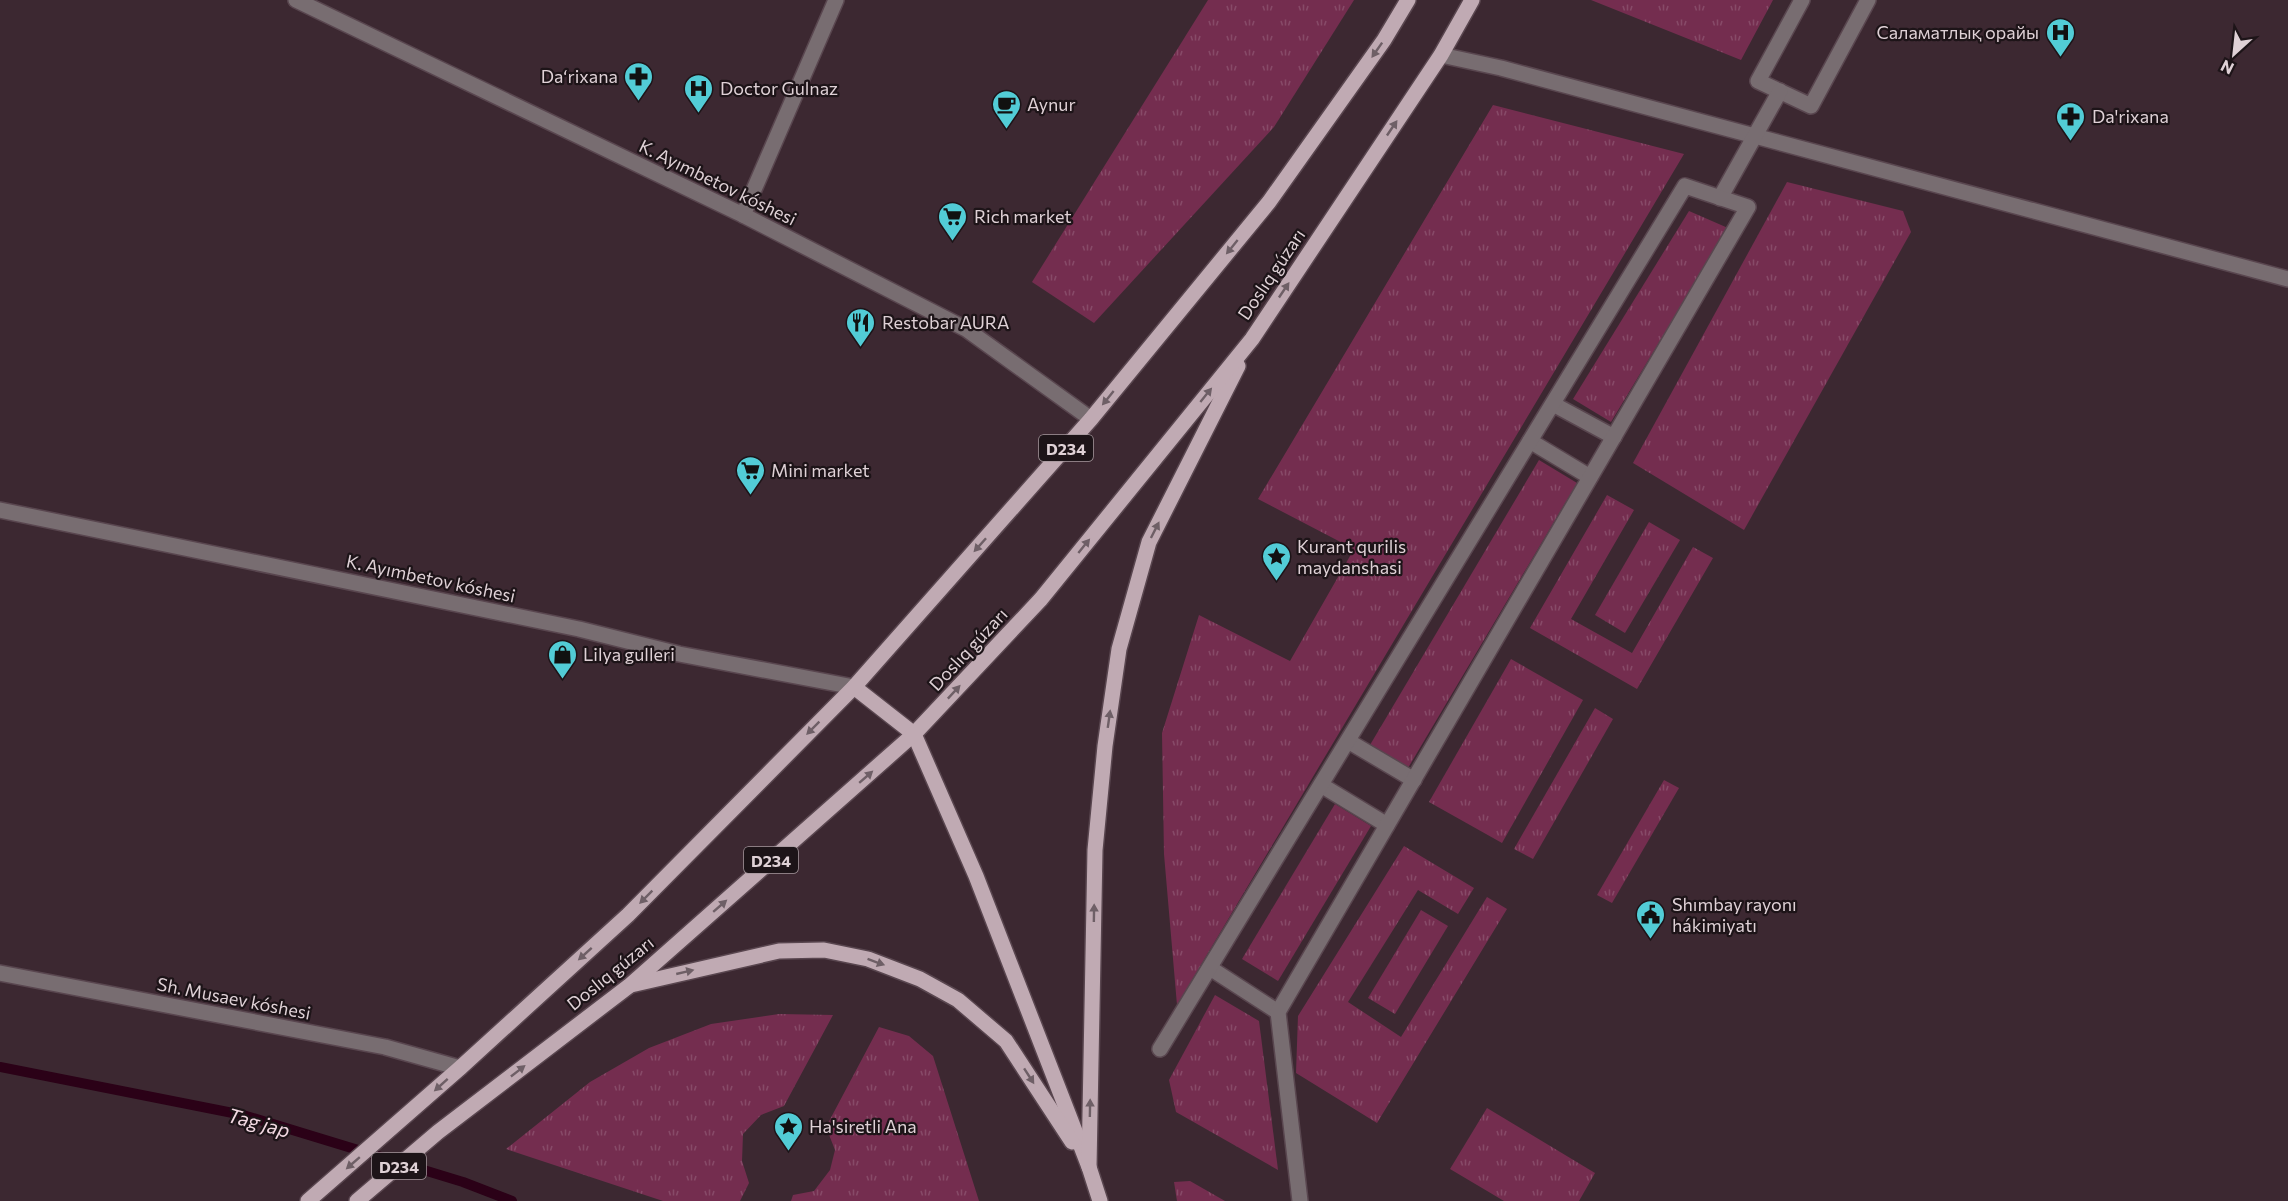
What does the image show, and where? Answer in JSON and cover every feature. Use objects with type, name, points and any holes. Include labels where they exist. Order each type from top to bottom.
[{"type":"main road","name":"Doslıq gúzarı","points":[[308,1201],[403,1119],[628,915],[854,687],[1091,419],[1269,202],[1384,40],[1408,0]]},
{"type":"main road","name":"Doslıq gúzarı","points":[[359,1200],[438,1132],[628,986],[914,734],[1041,600],[1252,339],[1441,55],[1472,0]]},
{"type":"main road","points":[[1089,1167],[1095,850],[1105,746],[1119,649],[1149,542],[1252,339]]},
{"type":"main road","points":[[854,687],[914,734],[976,876],[1089,1167],[1100,1201]]},
{"type":"main road","points":[[628,986],[779,951],[824,950],[868,959],[920,979],[958,1000],[1006,1041],[1089,1167]]},
{"type":"street","name":"K. Ayımbetov kóshesi","points":[[296,0],[313,4],[743,215],[966,329],[1091,419]]},
{"type":"street","points":[[743,215],[836,0]]},
{"type":"street","points":[[1802,0],[1758,81],[1811,106],[1868,0]]},
{"type":"street","points":[[1441,55],[1501,68],[2288,279]]},
{"type":"street","points":[[1720,198],[1780,92]]},
{"type":"street","points":[[1160,1049],[1686,186],[1748,207],[1278,1012],[1300,1201]]},
{"type":"street","points":[[1553,404],[1614,437]]},
{"type":"street","points":[[1530,441],[1590,477]]},
{"type":"street","name":"K. Ayımbetov kóshesi","points":[[0,510],[579,629],[679,654],[854,687]]},
{"type":"street","points":[[1348,741],[1414,780]]},
{"type":"street","points":[[1321,785],[1387,825]]},
{"type":"street","points":[[1210,968],[1278,1012]]},
{"type":"street","name":"Sh. Musaev kóshesi","points":[[0,973],[385,1047],[460,1068]]},
{"type":"green space","points":[[1208,0],[1354,0],[1274,127],[1094,323],[1032,282]]},
{"type":"green space","points":[[1591,0],[1773,0],[1741,60]]},
{"type":"green space","points":[[1493,105],[1684,154],[1177,1005],[1164,854],[1162,733],[1199,615],[1290,661],[1354,549],[1258,499]]},
{"type":"green space","points":[[1787,182],[1903,211],[1911,232],[1744,530],[1633,463]]},
{"type":"green space","points":[[1689,211],[1728,228],[1611,422],[1573,399]]},
{"type":"green space","points":[[1539,460],[1577,483],[1408,768],[1370,745]]},
{"type":"green space","points":[[1607,495],[1634,510],[1571,619],[1632,653],[1693,547],[1713,558],[1637,689],[1530,628]]},
{"type":"green space","points":[[1649,522],[1680,540],[1625,633],[1595,615]]},
{"type":"green space","points":[[1511,659],[1583,700],[1502,843],[1429,802]]},
{"type":"green space","points":[[1595,708],[1613,719],[1533,859],[1514,849]]},
{"type":"green space","points":[[1664,780],[1679,788],[1612,903],[1597,895]]},
{"type":"green space","points":[[1335,804],[1371,826],[1278,981],[1242,959]]},
{"type":"green space","points":[[1404,846],[1474,888],[1458,914],[1418,890],[1348,1002],[1401,1037],[1487,897],[1507,909],[1377,1123],[1296,1073],[1298,1016]]},
{"type":"green space","points":[[1421,910],[1448,926],[1395,1014],[1368,998]]},
{"type":"green space","points":[[1215,995],[1259,1021],[1278,1170],[1176,1112],[1169,1080]]},
{"type":"green space","points":[[779,1014],[833,1015],[784,1106],[761,1115],[743,1134],[742,1161],[749,1183],[740,1201],[663,1201],[506,1149],[590,1082],[649,1048],[711,1024]]},
{"type":"green space","points":[[879,1027],[909,1036],[933,1056],[979,1201],[791,1201],[793,1195],[814,1191],[830,1170],[835,1150],[826,1127]]},
{"type":"green space","points":[[1487,1108],[1595,1173],[1579,1201],[1504,1201],[1450,1169]]},
{"type":"green space","points":[[1190,1181],[1225,1201],[1177,1201],[1174,1182]]},
{"type":"waterway","name":"Tag jap","points":[[0,1067],[243,1115],[463,1182],[512,1201]]},
{"type":"place","name":"Саламатлық орайы","points":[[2060,58]]},
{"type":"place","name":"Daʻrixana","points":[[639,102]]},
{"type":"place","name":"Doctor Gulnaz","points":[[699,114]]},
{"type":"place","name":"Aynur","points":[[1006,130]]},
{"type":"place","name":"Da'rixana","points":[[2071,142]]},
{"type":"place","name":"Rich market","points":[[953,242]]},
{"type":"place","name":"Restobar AURA","points":[[861,348]]},
{"type":"place","name":"Mini market","points":[[750,496]]},
{"type":"place","name":"Kurant qurilis maydanshasi","points":[[1276,582]]},
{"type":"place","name":"Lilya gulleri","points":[[562,680]]},
{"type":"place","name":"Shımbay rayonı hákimiyatı","points":[[1651,940]]},
{"type":"place","name":"Ha'siretli Ana","points":[[788,1152]]}]
